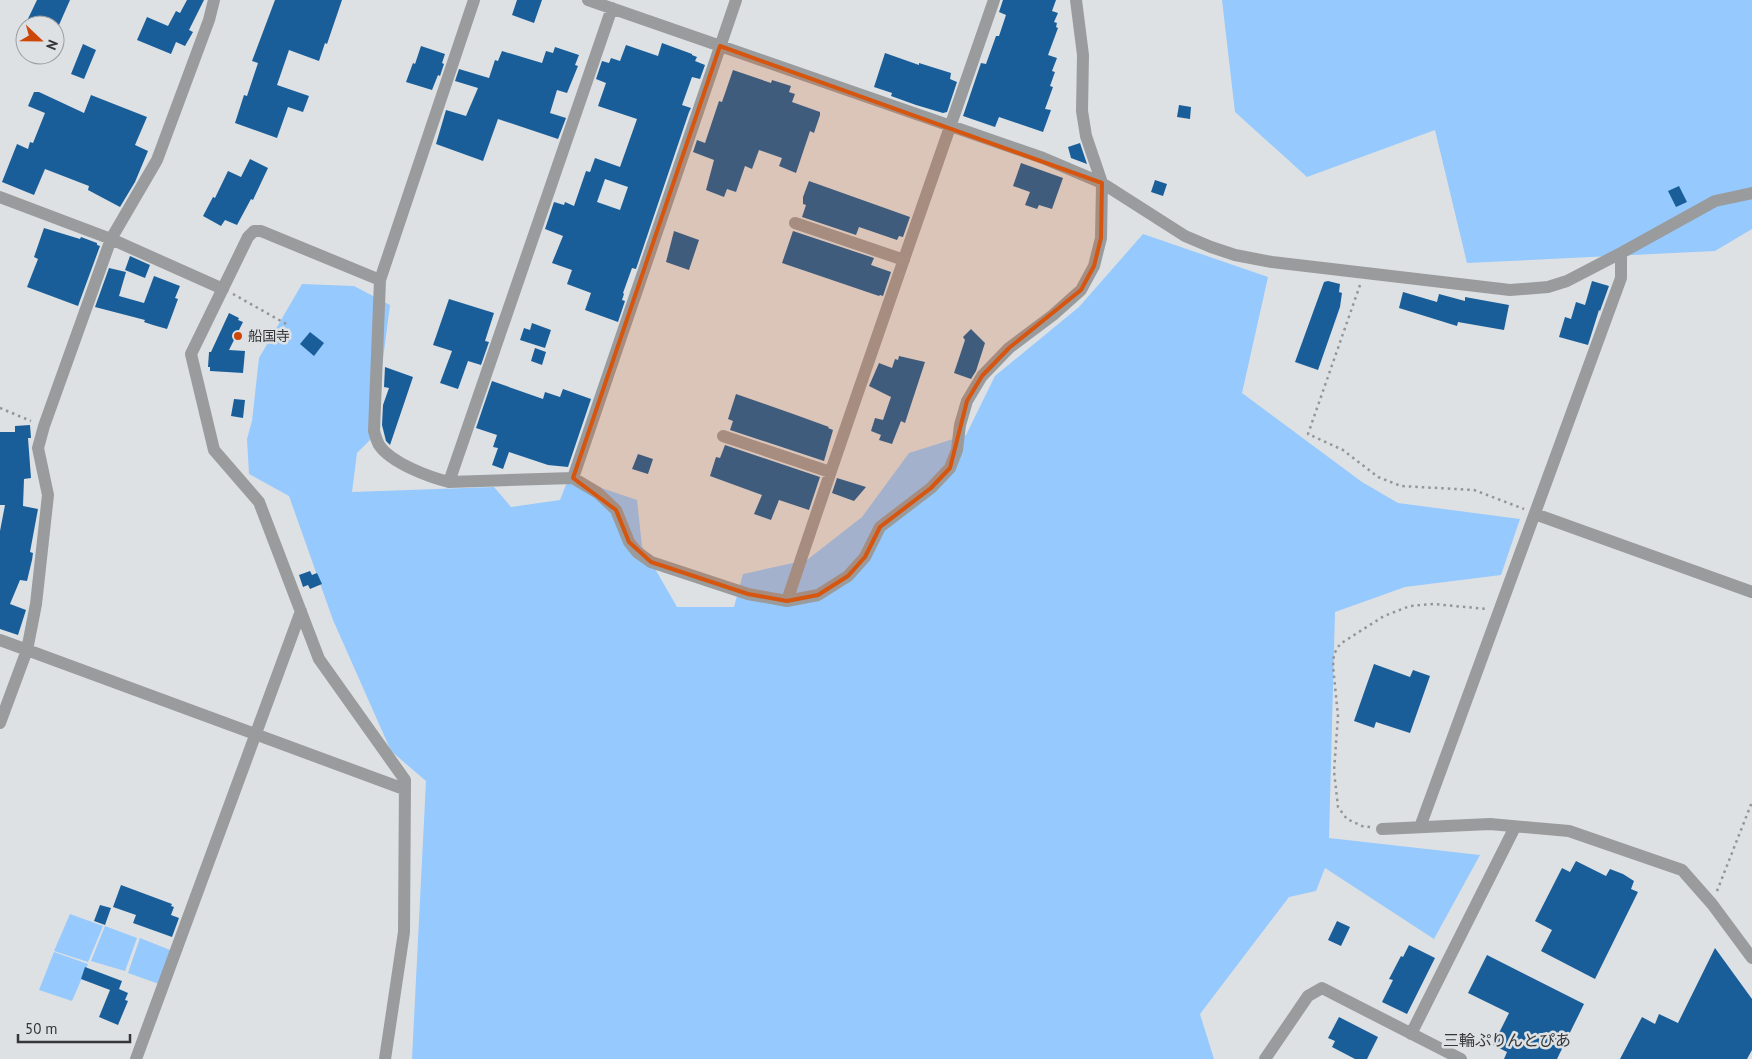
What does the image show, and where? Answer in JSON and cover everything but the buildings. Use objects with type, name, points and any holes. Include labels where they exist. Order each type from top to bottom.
[{"type":"street","points":[[0,723],[27,650],[36,604],[48,495],[38,448],[44,426],[111,239],[157,160],[209,20],[214,0]]},
{"type":"street","points":[[474,0],[380,280],[374,431],[380,446],[394,460],[436,479],[448,482],[573,478],[598,493],[616,510],[630,542],[637,552],[650,562],[748,594],[787,600],[818,595],[848,576],[865,557],[880,528],[931,488],[950,468],[957,450],[960,426],[967,401],[982,376],[1009,348],[1054,315],[1081,290],[1094,266],[1102,238],[1102,182],[1086,136],[1082,111],[1082,55],[1076,0]]},
{"type":"street","points":[[588,0],[1043,158],[1102,182],[1185,236],[1235,255],[1272,262],[1510,290],[1548,287],[1567,281],[1715,201],[1752,193]]},
{"type":"street","points":[[573,478],[736,0]]},
{"type":"street","points":[[787,600],[994,0]]},
{"type":"street","points":[[448,482],[612,8]]},
{"type":"street","points":[[0,198],[111,239],[223,289]]},
{"type":"street","points":[[795,223],[904,260]]},
{"type":"street","points":[[380,280],[261,231],[254,231],[248,237],[191,354],[214,450],[259,502],[319,659],[405,780],[404,932],[385,1059]]},
{"type":"street","points":[[1420,827],[1620,278],[1621,253]]},
{"type":"street","points":[[723,436],[830,472]]},
{"type":"street","points":[[1535,514],[1752,592]]},
{"type":"street","points":[[136,1059],[301,612]]},
{"type":"street","points":[[0,640],[404,789]]},
{"type":"street","points":[[1382,829],[1490,824],[1569,830],[1682,870],[1712,904],[1752,958]]},
{"type":"street","points":[[1411,1034],[1515,827]]},
{"type":"street","points":[[1265,1059],[1308,996],[1322,988],[1461,1059]]},
{"type":"path","points":[[1363,274],[1308,434],[1342,450],[1378,477],[1402,486],[1474,490],[1535,514]]},
{"type":"path","points":[[223,289],[288,325]]},
{"type":"path","points":[[0,408],[44,426]]},
{"type":"path","points":[[1382,829],[1362,826],[1348,819],[1338,807],[1334,771],[1338,716],[1333,666],[1334,654],[1340,644],[1384,616],[1410,606],[1433,604],[1498,610]]},
{"type":"path","points":[[1712,904],[1752,802]]},
{"type":"highlighted area","points":[[720,46],[1102,183],[1101,238],[1094,266],[1081,290],[1009,348],[982,376],[967,401],[950,468],[931,488],[880,527],[865,557],[848,576],[818,595],[787,601],[748,594],[651,562],[629,542],[616,510],[573,478]]},
{"type":"shaded area","points":[[1222,0],[1752,0],[1752,229],[1715,251],[1467,263],[1435,130],[1307,177],[1235,112]]},
{"type":"shaded area","points":[[1143,234],[1268,277],[1242,393],[1362,482],[1398,503],[1520,519],[1501,575],[1405,587],[1335,612],[1329,838],[1480,855],[1434,939],[1325,868],[1316,891],[1289,897],[1200,1014],[1214,1059],[412,1059],[426,781],[391,751],[333,620],[289,496],[249,474],[247,439],[252,421],[259,358],[302,284],[354,286],[390,305],[373,437],[357,453],[352,492],[494,487],[511,507],[560,500],[569,477],[637,500],[642,546],[677,607],[734,607],[743,574],[807,560],[862,517],[909,453],[966,435],[995,376],[1079,307]]},
{"type":"shaded area","points":[[70,914],[103,926],[88,962],[54,951]]},
{"type":"shaded area","points":[[105,926],[137,938],[125,971],[91,961]]},
{"type":"shaded area","points":[[140,938],[175,952],[162,985],[128,973]]},
{"type":"shaded area","points":[[54,952],[88,964],[72,1001],[39,990]]},
{"type":"place","name":"船国寺","points":[[238,336]]},
{"type":"district","name":"三輪ぷりんとぴあ","points":[[1507,1040]]}]
